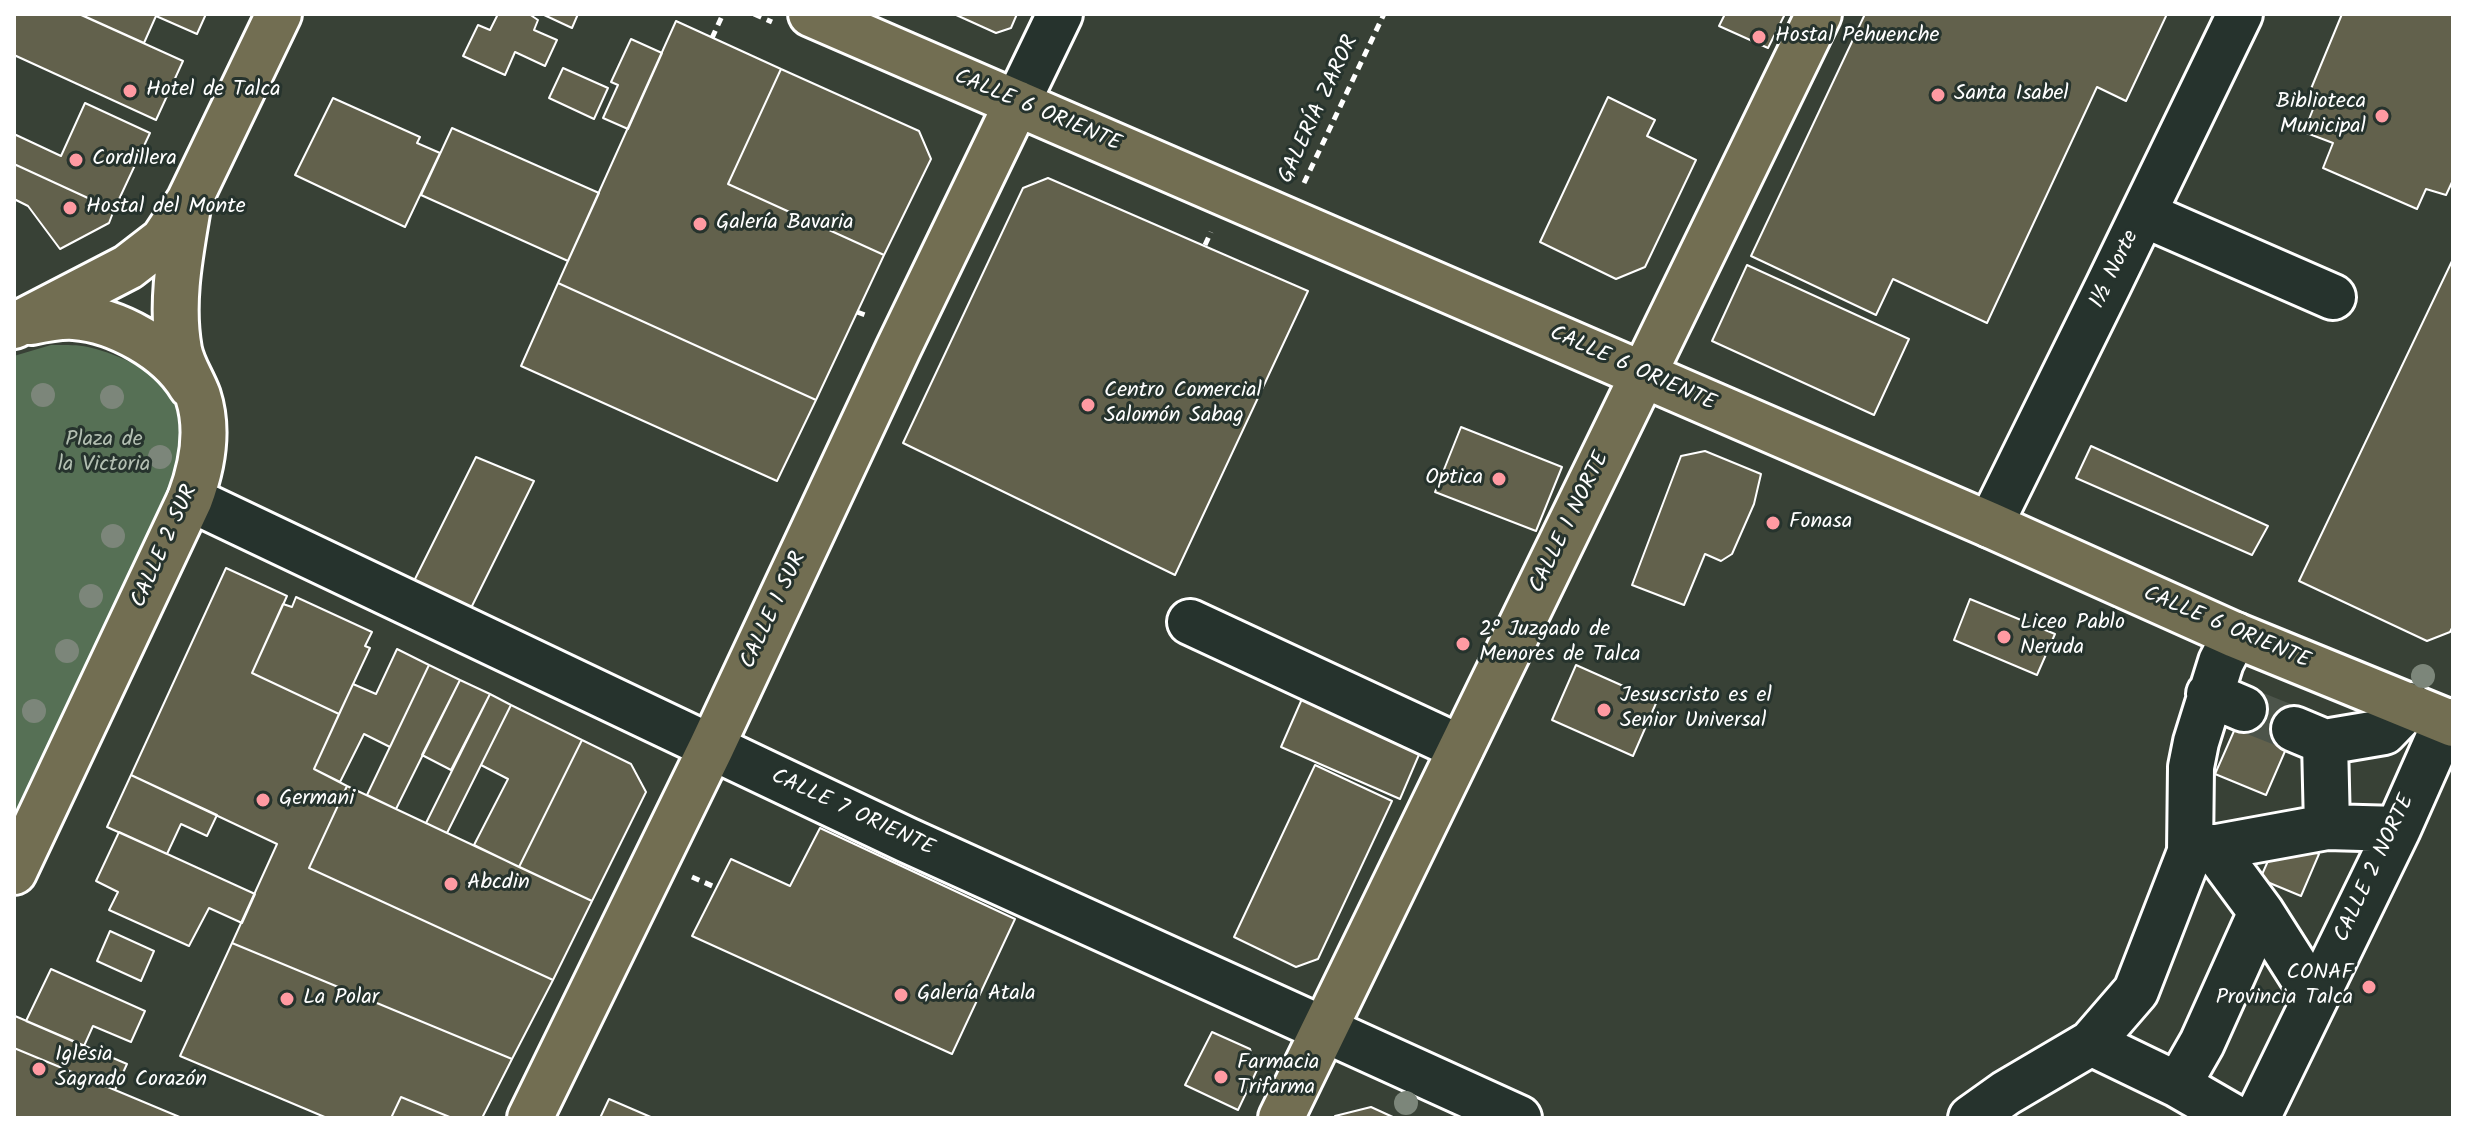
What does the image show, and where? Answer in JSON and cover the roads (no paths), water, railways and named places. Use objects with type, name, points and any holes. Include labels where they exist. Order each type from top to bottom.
[{"type":"main road","name":"CALLE 2 SUR","points":[[14,327],[128,267],[163,240],[189,201],[279,14]]},
{"type":"main road","name":"CALLE 6 ORIENTE","points":[[811,14],[1990,525],[2235,635],[2440,714]]},
{"type":"main road","name":"CALLE 1 NORTE","points":[[1281,1118],[1819,14]]},
{"type":"main road","name":"CALLE 1 SUR","points":[[530,1118],[711,748],[1017,103]]},
{"type":"main road","name":"CALLE 2 SUR","points":[[14,872],[190,499],[201,464],[203,419],[199,398],[180,353],[177,331],[177,281],[189,201]]},
{"type":"main road","points":[[14,327],[50,318],[74,317],[117,329],[172,362],[199,398]]},
{"type":"street","points":[[1017,103],[1060,14]]},
{"type":"street","name":"1½ Norte","points":[[1990,525],[2119,293],[2143,214],[2240,14]]},
{"type":"street","points":[[2143,214],[2333,297]]},
{"type":"street","name":"CALLE 7 ORIENTE","points":[[190,499],[711,748],[1519,1118]]},
{"type":"street","points":[[1190,622],[1461,748]]},
{"type":"street","points":[[1971,1118],[2006,1093],[2091,1043],[2136,991],[2202,850],[2191,767],[2226,702],[2221,662],[2235,635]]},
{"type":"street","points":[[2327,827],[2310,736],[2384,732],[2440,714]]},
{"type":"street","name":"CALLE 2 NORTE","points":[[2257,1118],[2398,829],[2440,714]]},
{"type":"street","points":[[2202,850],[2327,827],[2398,829]]},
{"type":"street","points":[[2202,850],[2261,912],[2315,997]]},
{"type":"street","points":[[2178,1085],[2202,1043],[2261,912]]},
{"type":"street","points":[[2091,1043],[2178,1085],[2235,1118]]},
{"type":"tunnel","points":[[2244,709],[2294,729]]},
{"type":"place","name":"Hostal Pehuenche","points":[[1759,37]]},
{"type":"place","name":"Hotel de Talca","points":[[130,91]]},
{"type":"place","name":"Santa Isabel","points":[[1938,95]]},
{"type":"place","name":"Biblioteca Municipal","points":[[2382,116]]},
{"type":"place","name":"Cordillera","points":[[76,160]]},
{"type":"place","name":"Hostal del Monte","points":[[70,208]]},
{"type":"place","name":"Galería Bavaria","points":[[700,224]]},
{"type":"place","name":"Centro Comercial Salomón Sabag","points":[[1088,405]]},
{"type":"place","name":"Optica","points":[[1499,479]]},
{"type":"place","name":"Fonasa","points":[[1773,523]]},
{"type":"place","name":"Liceo Pablo Neruda","points":[[2004,637]]},
{"type":"place","name":"2° Juzgado de Menores de Talca","points":[[1463,644]]},
{"type":"place","name":"Jesuscristo es el Senior Universal","points":[[1604,710]]},
{"type":"place","name":"Germani","points":[[263,800]]},
{"type":"place","name":"Abcdin","points":[[451,884]]},
{"type":"place","name":"CONAF Provincia Talca","points":[[2369,987]]},
{"type":"place","name":"Galería Atala","points":[[901,995]]},
{"type":"place","name":"La Polar","points":[[287,999]]},
{"type":"place","name":"Iglesia Sagrado Corazón","points":[[39,1069]]},
{"type":"place","name":"Farmacia Trifarma","points":[[1221,1077]]},
{"type":"park label","name":"Plaza de la Victoria","points":[[104,454]]}]
